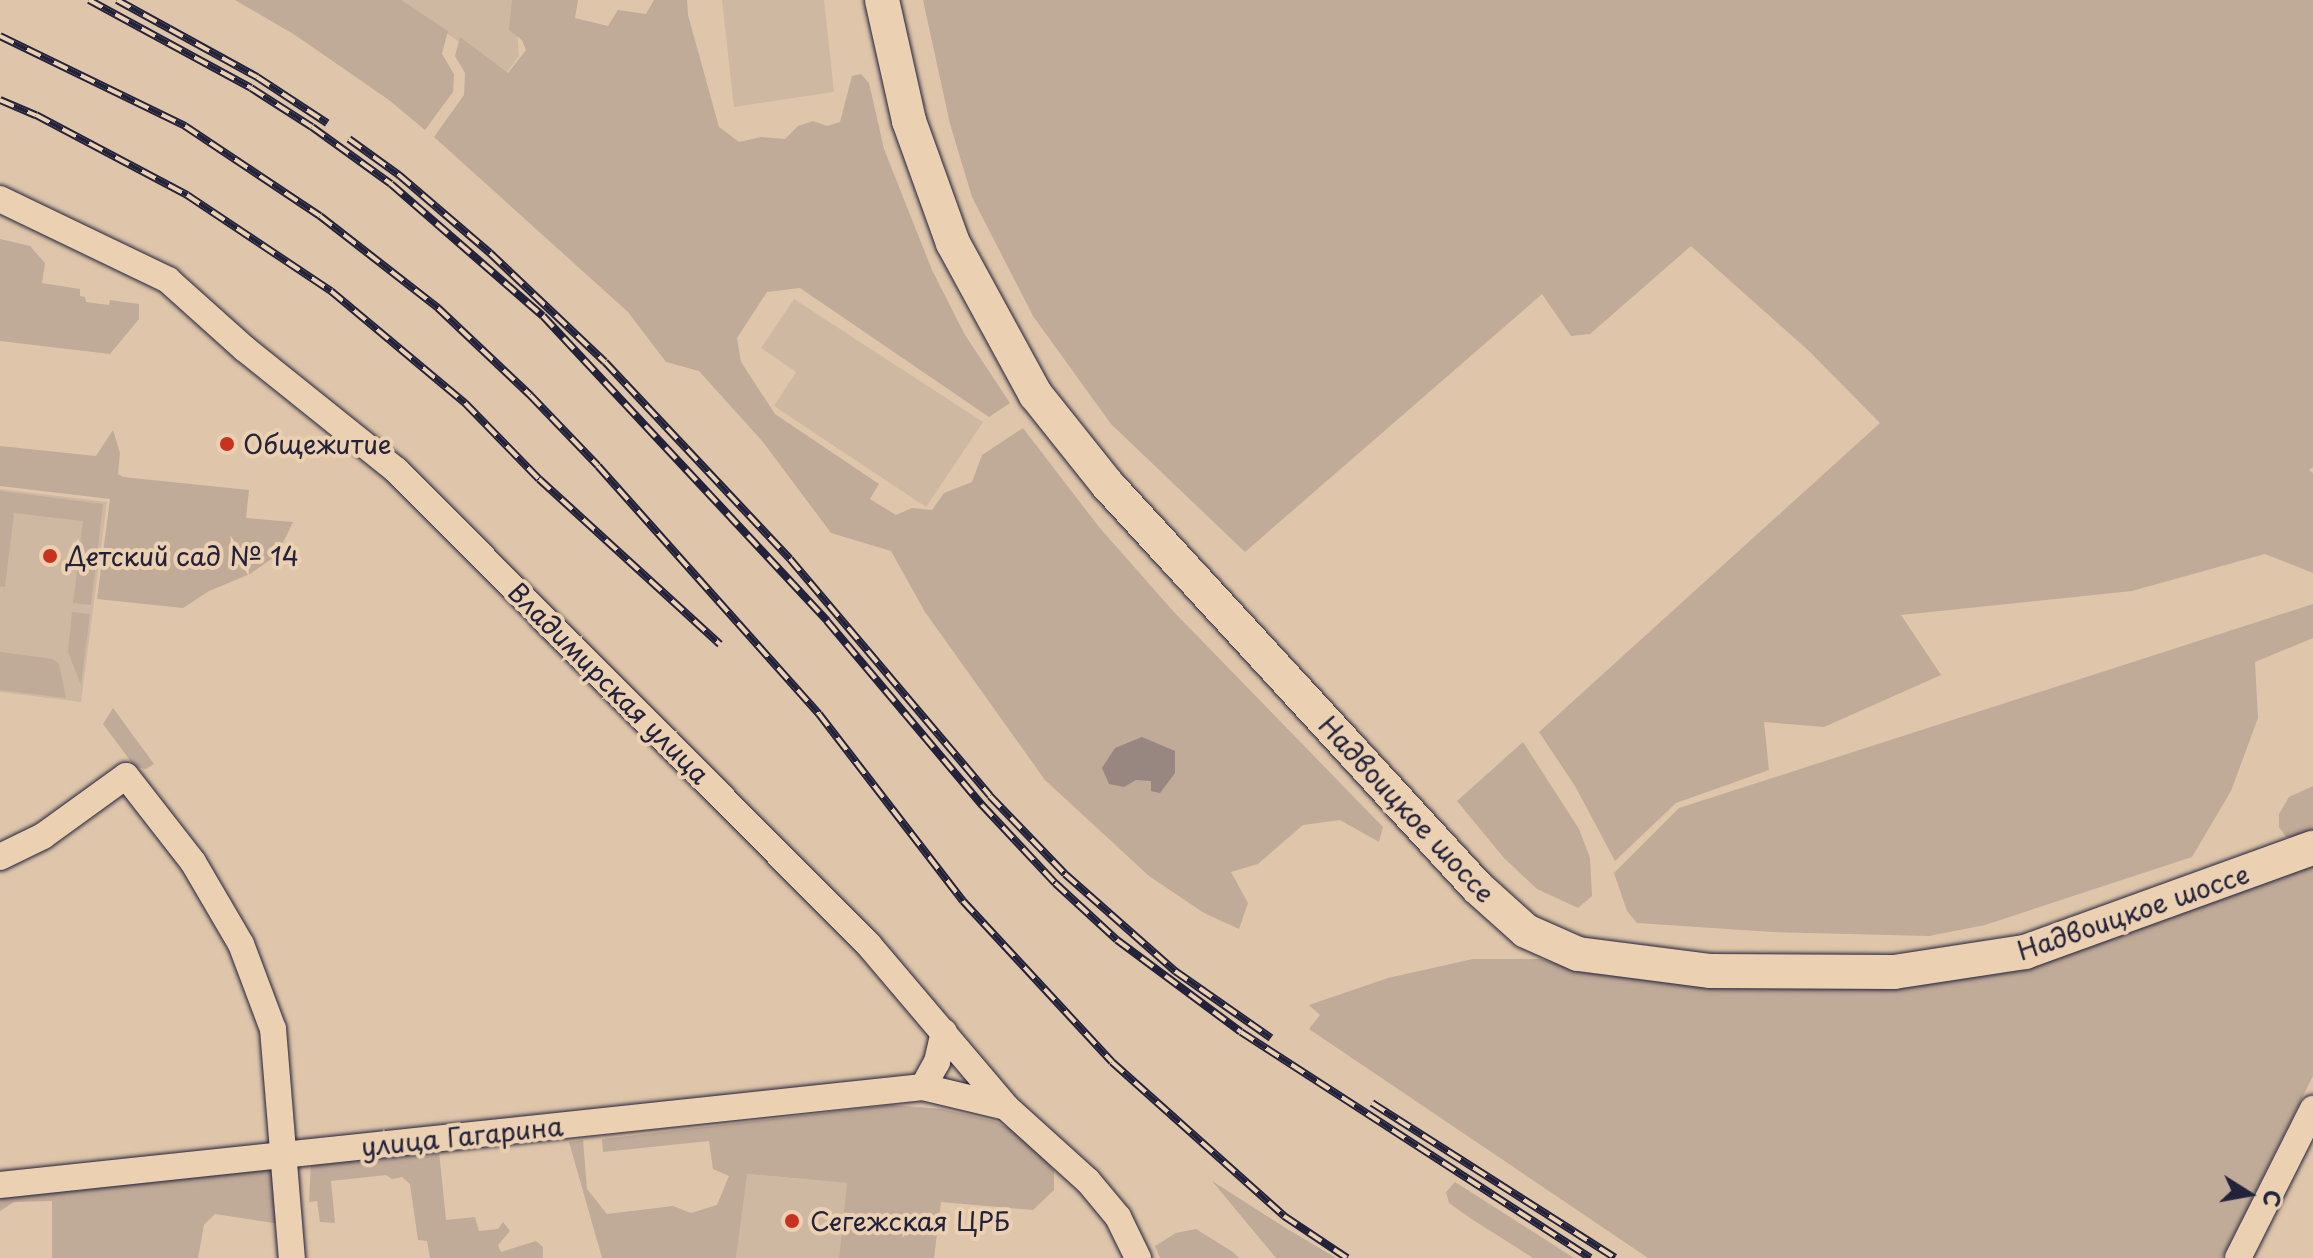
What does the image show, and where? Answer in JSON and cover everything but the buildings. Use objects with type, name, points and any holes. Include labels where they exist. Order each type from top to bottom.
[{"type":"main road","name":"Надвоицкое шоссе","points":[[882,0],[909,121],[953,243],[1036,395],[1107,484],[1477,887],[1526,931],[1578,954],[1711,971],[1894,972],[2025,952],[2313,848]]},
{"type":"street","name":"Владимирская улица","points":[[0,199],[168,280],[245,349],[396,470],[868,944],[1006,1107],[1088,1181],[1118,1217],[1138,1258]]},
{"type":"street","points":[[0,857],[43,836],[126,776],[193,862],[241,944],[273,1029],[286,1154],[292,1258]]},
{"type":"street","points":[[923,1087],[937,1062],[944,1032]]},
{"type":"street","name":"улица Гагарина","points":[[0,1185],[923,1087],[1006,1107]]},
{"type":"street","points":[[2238,1258],[2313,1109]]},
{"type":"shaded area","points":[[235,0],[401,0],[448,31],[442,54],[454,74],[453,92],[425,130],[389,100],[295,35]]},
{"type":"shaded area","points":[[398,0],[515,0],[519,56],[506,74]]},
{"type":"shaded area","points":[[512,0],[578,0],[575,18],[608,26],[618,10],[646,14],[654,0],[687,0],[688,15],[719,127],[739,142],[761,137],[785,139],[798,126],[813,121],[827,126],[840,122],[852,76],[861,74],[869,83],[884,149],[932,270],[965,335],[1010,403],[989,417],[800,288],[767,292],[737,338],[741,362],[775,414],[879,484],[870,499],[896,515],[912,508],[932,510],[944,493],[972,482],[982,455],[1023,428],[1099,527],[1173,611],[1383,827],[1379,842],[1340,820],[1303,825],[1258,864],[1231,872],[1248,903],[1239,929],[1204,913],[1149,876],[1045,780],[925,612],[891,551],[831,533],[763,442],[699,371],[666,362],[628,312],[434,137],[464,95],[465,73],[455,56],[460,37],[508,73],[526,50],[522,40],[509,30]]},
{"type":"shaded area","points":[[722,0],[824,0],[834,92],[734,107]]},
{"type":"shaded area","points":[[923,0],[2313,0],[2313,467],[2309,470],[2313,473],[2313,573],[2265,554],[2132,591],[1901,615],[1941,675],[1824,727],[1764,722],[1769,770],[1676,803],[1615,861],[1575,786],[1539,732],[1880,423],[1809,351],[1691,246],[1590,334],[1571,336],[1542,294],[1245,552],[1111,424],[1033,316],[972,197],[950,124]]},
{"type":"shaded area","points":[[0,239],[30,246],[45,263],[42,283],[80,289],[80,296],[85,297],[86,302],[109,305],[110,300],[139,304],[139,319],[110,354],[0,341]]},
{"type":"shaded area","points":[[794,299],[983,422],[926,507],[774,406],[796,372],[761,348]]},
{"type":"shaded area","points":[[113,430],[120,453],[118,474],[123,477],[249,490],[246,518],[293,522],[277,555],[250,574],[209,591],[183,608],[97,599],[110,499],[0,486],[0,446],[96,456]]},
{"type":"shaded area","name":"Детский сад № 14","points":[[0,489],[107,502],[81,702],[0,692]]},
{"type":"shaded area","points":[[0,491],[103,504],[91,605],[73,603],[83,521],[14,513],[5,587],[0,586]]},
{"type":"shaded area","points":[[2313,604],[2313,638],[2255,662],[2258,718],[2231,791],[2192,857],[1985,925],[1929,936],[1773,932],[1637,923],[1627,911],[1614,873],[1679,808]]},
{"type":"shaded area","points":[[72,612],[90,614],[81,685],[68,652]]},
{"type":"shaded area","points":[[0,652],[53,659],[59,664],[66,698],[0,690]]},
{"type":"shaded area","points":[[113,708],[154,764],[146,769],[135,767],[103,724]]},
{"type":"shaded area","points":[[1142,737],[1175,751],[1175,773],[1160,793],[1151,791],[1151,781],[1136,780],[1124,787],[1109,784],[1102,768],[1115,748]]},
{"type":"shaded area","points":[[1523,742],[1579,829],[1590,858],[1592,896],[1578,908],[1537,889],[1504,858],[1457,801]]},
{"type":"shaded area","points":[[2313,786],[2313,833],[2299,838],[2286,837],[2279,827],[2279,814],[2289,797]]},
{"type":"shaded area","points":[[2313,865],[2313,1076],[2222,1258],[1648,1258],[1309,1029],[1320,1015],[1309,1005],[1388,978],[1473,959],[1540,959],[1591,973],[1864,983],[1933,981],[2001,973],[2064,955]]},
{"type":"shaded area","points":[[892,1105],[942,1109],[994,1121],[1029,1138],[1054,1171],[1054,1190],[1033,1210],[941,1202],[934,1258],[839,1258],[847,1183],[747,1174],[736,1258],[602,1258],[569,1142],[583,1140],[587,1189],[607,1214],[673,1206],[691,1213],[717,1205],[729,1176],[713,1169],[709,1141],[603,1152],[602,1139]]},
{"type":"shaded area","points":[[439,1151],[446,1220],[475,1217],[479,1231],[498,1229],[503,1222],[510,1231],[498,1245],[501,1252],[536,1241],[543,1247],[543,1258],[430,1258],[427,1241],[418,1240],[410,1184],[402,1177],[392,1179],[386,1175],[331,1181],[335,1223],[320,1222],[317,1201],[309,1202],[311,1162]]},
{"type":"shaded area","points":[[268,1169],[274,1175],[280,1224],[215,1214],[204,1225],[198,1258],[52,1258],[52,1201],[14,1202],[0,1211],[0,1191]]},
{"type":"shaded area","name":"Сегежская ЦРБ","points":[[746,1174],[847,1183],[839,1258],[736,1258]]},
{"type":"shaded area","points":[[1212,1181],[1289,1230],[1336,1258],[1276,1258]]},
{"type":"shaded area","points":[[1455,1182],[1574,1258],[1533,1258],[1470,1218],[1449,1203],[1446,1192]]},
{"type":"shaded area","points":[[1196,1229],[1239,1258],[1160,1258],[1155,1246],[1176,1233]]},
{"type":"railway","points":[[89,0],[251,88],[312,127],[391,184],[543,316],[827,621],[982,805],[1055,883],[1117,940],[1241,1032],[1590,1258]]},
{"type":"railway","points":[[117,0],[257,77],[327,123]]},
{"type":"railway","points":[[0,36],[185,126],[320,216],[438,308],[530,395],[598,466],[819,714],[963,901],[1112,1062],[1284,1216],[1347,1258]]},
{"type":"railway","points":[[0,100],[36,115],[187,195],[331,291],[465,403],[539,479],[720,644]]},
{"type":"railway","points":[[349,139],[399,175],[490,253],[605,362],[790,559],[990,796],[1065,874],[1175,971],[1271,1038]]},
{"type":"railway","points":[[1372,1103],[1615,1258]]},
{"type":"place","name":"Общежитие","points":[[227,444]]},
{"type":"place","name":"Детский сад № 14","points":[[50,556]]},
{"type":"place","name":"Сегежская ЦРБ","points":[[792,1221]]}]
